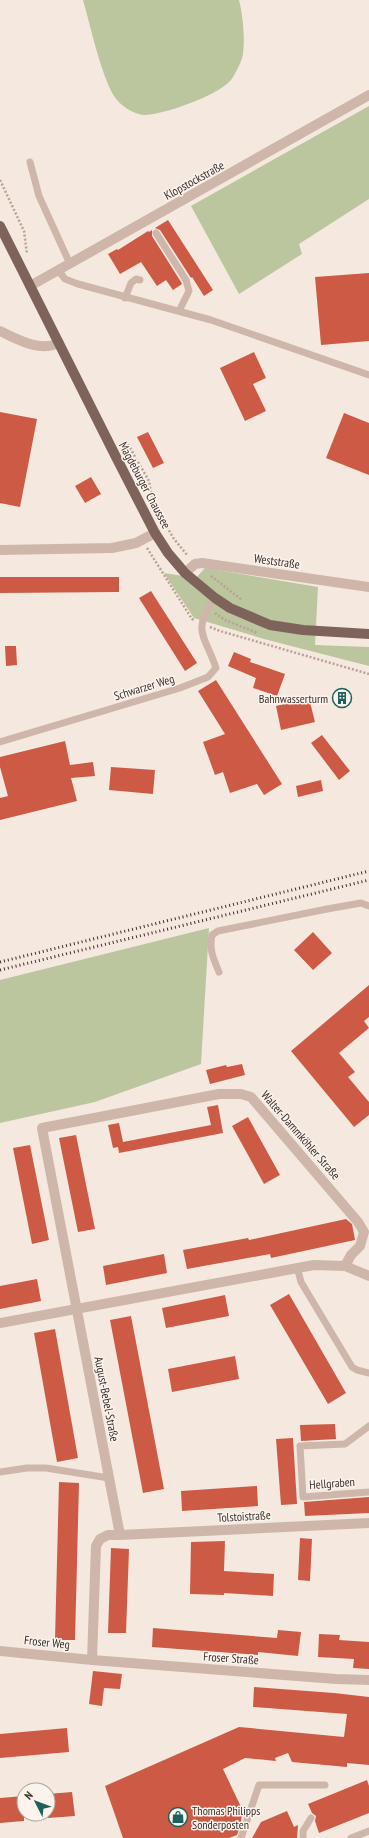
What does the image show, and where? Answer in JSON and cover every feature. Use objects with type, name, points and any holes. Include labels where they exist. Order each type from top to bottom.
[{"type":"main road","name":"Magdeburger Chaussee","points":[[0,226],[155,533],[168,553],[185,573],[214,598],[230,608],[270,625],[302,630],[369,634]]},
{"type":"street","name":"Klopstockstraße","points":[[30,286],[369,95]]},
{"type":"street","points":[[0,331],[30,345],[46,347],[59,343]]},
{"type":"street","points":[[0,550],[94,549],[128,546],[155,533]]},
{"type":"street","name":"Weststraße","points":[[185,573],[195,564],[202,563],[369,587]]},
{"type":"street","name":"Walter-Dammköhler Straße","points":[[42,1128],[219,1094],[241,1094],[251,1097],[358,1222],[364,1232],[360,1246],[351,1255],[345,1266]]},
{"type":"street","name":"August-Bebel-Straße","points":[[42,1128],[120,1535]]},
{"type":"street","points":[[0,1323],[297,1267],[314,1265],[345,1266],[369,1276]]},
{"type":"street","name":"Tolstoistraße","points":[[120,1535],[369,1523]]},
{"type":"street","points":[[92,1660],[96,1546],[100,1539],[108,1535],[120,1535]]},
{"type":"street","name":"Froser Weg","points":[[0,1651],[92,1660]]},
{"type":"street","name":"Froser Straße","points":[[92,1660],[336,1679],[369,1680]]},
{"type":"lane","points":[[30,162],[39,196],[70,264]]},
{"type":"lane","points":[[156,233],[186,280],[189,291],[179,311]]},
{"type":"lane","points":[[58,270],[65,279],[78,284],[218,322],[369,375]]},
{"type":"lane","points":[[125,298],[131,283],[136,279],[140,280]]},
{"type":"lane","name":"Schwarzer Weg","points":[[0,742],[180,688],[208,677],[216,668],[200,631],[203,618],[214,598]]},
{"type":"lane","points":[[219,972],[211,954],[210,945],[212,935],[218,931],[361,903],[369,906]]},
{"type":"lane","points":[[297,1267],[301,1282],[352,1367],[369,1373]]},
{"type":"lane","name":"Hellgraben","points":[[369,1426],[346,1444],[300,1446],[303,1497],[369,1492]]},
{"type":"lane","points":[[0,1472],[27,1468],[46,1468],[109,1478]]},
{"type":"lane","points":[[241,1838],[259,1785],[326,1785]]},
{"type":"lane","points":[[303,1838],[303,1832],[311,1818]]},
{"type":"lane","points":[[351,1838],[369,1831]]},
{"type":"path","points":[[0,180],[24,231],[28,259]]},
{"type":"green space","points":[[83,0],[239,0],[244,34],[244,48],[240,63],[233,77],[227,83],[207,96],[180,107],[155,114],[142,115],[134,112],[123,106],[112,92],[97,53]]},
{"type":"green space","points":[[369,106],[369,199],[299,244],[302,254],[239,294],[191,206]]},
{"type":"green space","points":[[205,568],[318,587],[315,645],[369,647],[369,666],[264,639],[194,618],[164,573],[196,578]]},
{"type":"green space","points":[[209,928],[201,1064],[95,1102],[0,1123],[0,980]]},
{"type":"building","points":[[168,220],[213,290],[204,296],[160,230],[155,228]]},
{"type":"building","points":[[152,230],[152,236],[182,284],[173,290],[166,280],[157,286],[141,262],[120,274],[108,254],[117,249],[118,250]]},
{"type":"building","points":[[369,273],[369,341],[321,345],[315,277]]},
{"type":"building","points":[[254,352],[266,378],[253,384],[266,411],[245,421],[220,368]]},
{"type":"building","points":[[0,412],[37,419],[20,507],[0,503]]},
{"type":"building","points":[[344,413],[369,423],[369,475],[326,458]]},
{"type":"building","points":[[148,432],[164,463],[153,468],[137,437]]},
{"type":"building","points":[[91,477],[101,494],[85,503],[75,486]]},
{"type":"building","points":[[0,577],[119,577],[119,592],[0,593]]},
{"type":"building","points":[[151,591],[197,663],[185,671],[139,598]]},
{"type":"building","points":[[5,646],[16,646],[17,665],[6,666]]},
{"type":"building","points":[[234,652],[251,659],[250,662],[285,674],[277,696],[253,688],[256,678],[228,666]]},
{"type":"building","points":[[216,680],[282,784],[264,795],[257,784],[230,793],[223,772],[215,775],[203,742],[225,734],[198,691]]},
{"type":"building","name":"Bahnwasserturm","points":[[342,690],[348,692],[350,698],[348,704],[342,706],[336,704],[334,698],[336,692]]},
{"type":"building","points":[[309,698],[315,722],[281,730],[276,706]]},
{"type":"building","points":[[322,735],[350,771],[339,780],[311,743]]},
{"type":"building","points":[[65,741],[70,765],[93,762],[95,776],[71,778],[77,801],[0,820],[0,798],[8,796],[0,767],[0,757]]},
{"type":"building","points":[[111,767],[155,770],[153,794],[109,790]]},
{"type":"building","points":[[321,780],[323,791],[298,797],[296,786]]},
{"type":"building","points":[[313,932],[332,953],[313,970],[294,950]]},
{"type":"building","points":[[369,985],[369,1017],[364,1021],[369,1028],[339,1053],[355,1072],[348,1077],[369,1102],[369,1115],[354,1127],[291,1051]]},
{"type":"building","points":[[242,1064],[245,1075],[210,1084],[206,1070],[226,1065],[227,1067]]},
{"type":"building","points":[[218,1105],[223,1133],[119,1153],[118,1147],[113,1148],[108,1125],[119,1123],[123,1142],[211,1125],[207,1107]]},
{"type":"building","points":[[248,1117],[280,1175],[264,1184],[232,1126]]},
{"type":"building","points":[[76,1135],[95,1229],[78,1232],[59,1138]]},
{"type":"building","points":[[30,1145],[49,1240],[32,1244],[13,1148]]},
{"type":"building","points":[[346,1219],[352,1224],[355,1240],[271,1258],[270,1254],[187,1269],[183,1250],[248,1238],[249,1240]]},
{"type":"building","points":[[164,1254],[167,1273],[106,1285],[103,1266]]},
{"type":"building","points":[[37,1279],[41,1301],[0,1309],[0,1286]]},
{"type":"building","points":[[289,1294],[346,1393],[328,1404],[270,1305]]},
{"type":"building","points":[[225,1295],[229,1316],[166,1328],[162,1308]]},
{"type":"building","points":[[131,1316],[164,1489],[143,1493],[110,1320]]},
{"type":"building","points":[[55,1329],[78,1458],[57,1462],[34,1333]]},
{"type":"building","points":[[235,1356],[239,1379],[172,1392],[168,1369]]},
{"type":"building","points":[[335,1424],[336,1439],[301,1441],[300,1425]]},
{"type":"building","points":[[293,1438],[297,1504],[281,1505],[276,1439]]},
{"type":"building","points":[[59,1482],[79,1483],[75,1640],[55,1640]]},
{"type":"building","points":[[257,1486],[258,1506],[182,1511],[181,1491]]},
{"type":"building","points":[[369,1497],[369,1513],[305,1516],[304,1502]]},
{"type":"building","points":[[300,1538],[312,1539],[310,1581],[298,1580]]},
{"type":"building","points":[[225,1541],[224,1571],[274,1574],[273,1596],[224,1593],[224,1595],[190,1594],[191,1542]]},
{"type":"building","points":[[111,1548],[129,1549],[126,1633],[108,1633]]},
{"type":"building","points":[[153,1628],[277,1638],[278,1630],[301,1632],[298,1656],[258,1652],[258,1655],[152,1647]]},
{"type":"building","points":[[319,1634],[340,1635],[339,1640],[369,1642],[369,1669],[353,1668],[354,1659],[318,1657]]},
{"type":"building","points":[[93,1671],[122,1674],[120,1689],[104,1688],[102,1706],[89,1704]]},
{"type":"building","points":[[254,1687],[369,1697],[369,1765],[347,1763],[347,1767],[292,1762],[288,1753],[275,1758],[276,1761],[245,1758],[223,1769],[242,1809],[241,1824],[237,1835],[229,1838],[123,1838],[105,1786],[239,1727],[344,1737],[347,1714],[253,1707]]},
{"type":"building","points":[[67,1728],[69,1752],[0,1758],[0,1734]]},
{"type":"building","points":[[367,1780],[369,1786],[369,1813],[319,1833],[315,1821],[316,1816],[312,1813],[308,1804]]},
{"type":"building","points":[[72,1792],[75,1816],[56,1817],[56,1793]]},
{"type":"building","points":[[16,1797],[16,1822],[0,1823],[0,1798]]},
{"type":"building","points":[[287,1811],[294,1827],[298,1825],[297,1838],[252,1838],[261,1822]]},
{"type":"railway","points":[[0,962],[369,871]]},
{"type":"railway","points":[[0,970],[369,880]]},
{"type":"place","name":"Bahnwasserturm","points":[[342,698]]},
{"type":"place","name":"Thomas Philipps Sonderposten","points":[[178,1817]]}]
